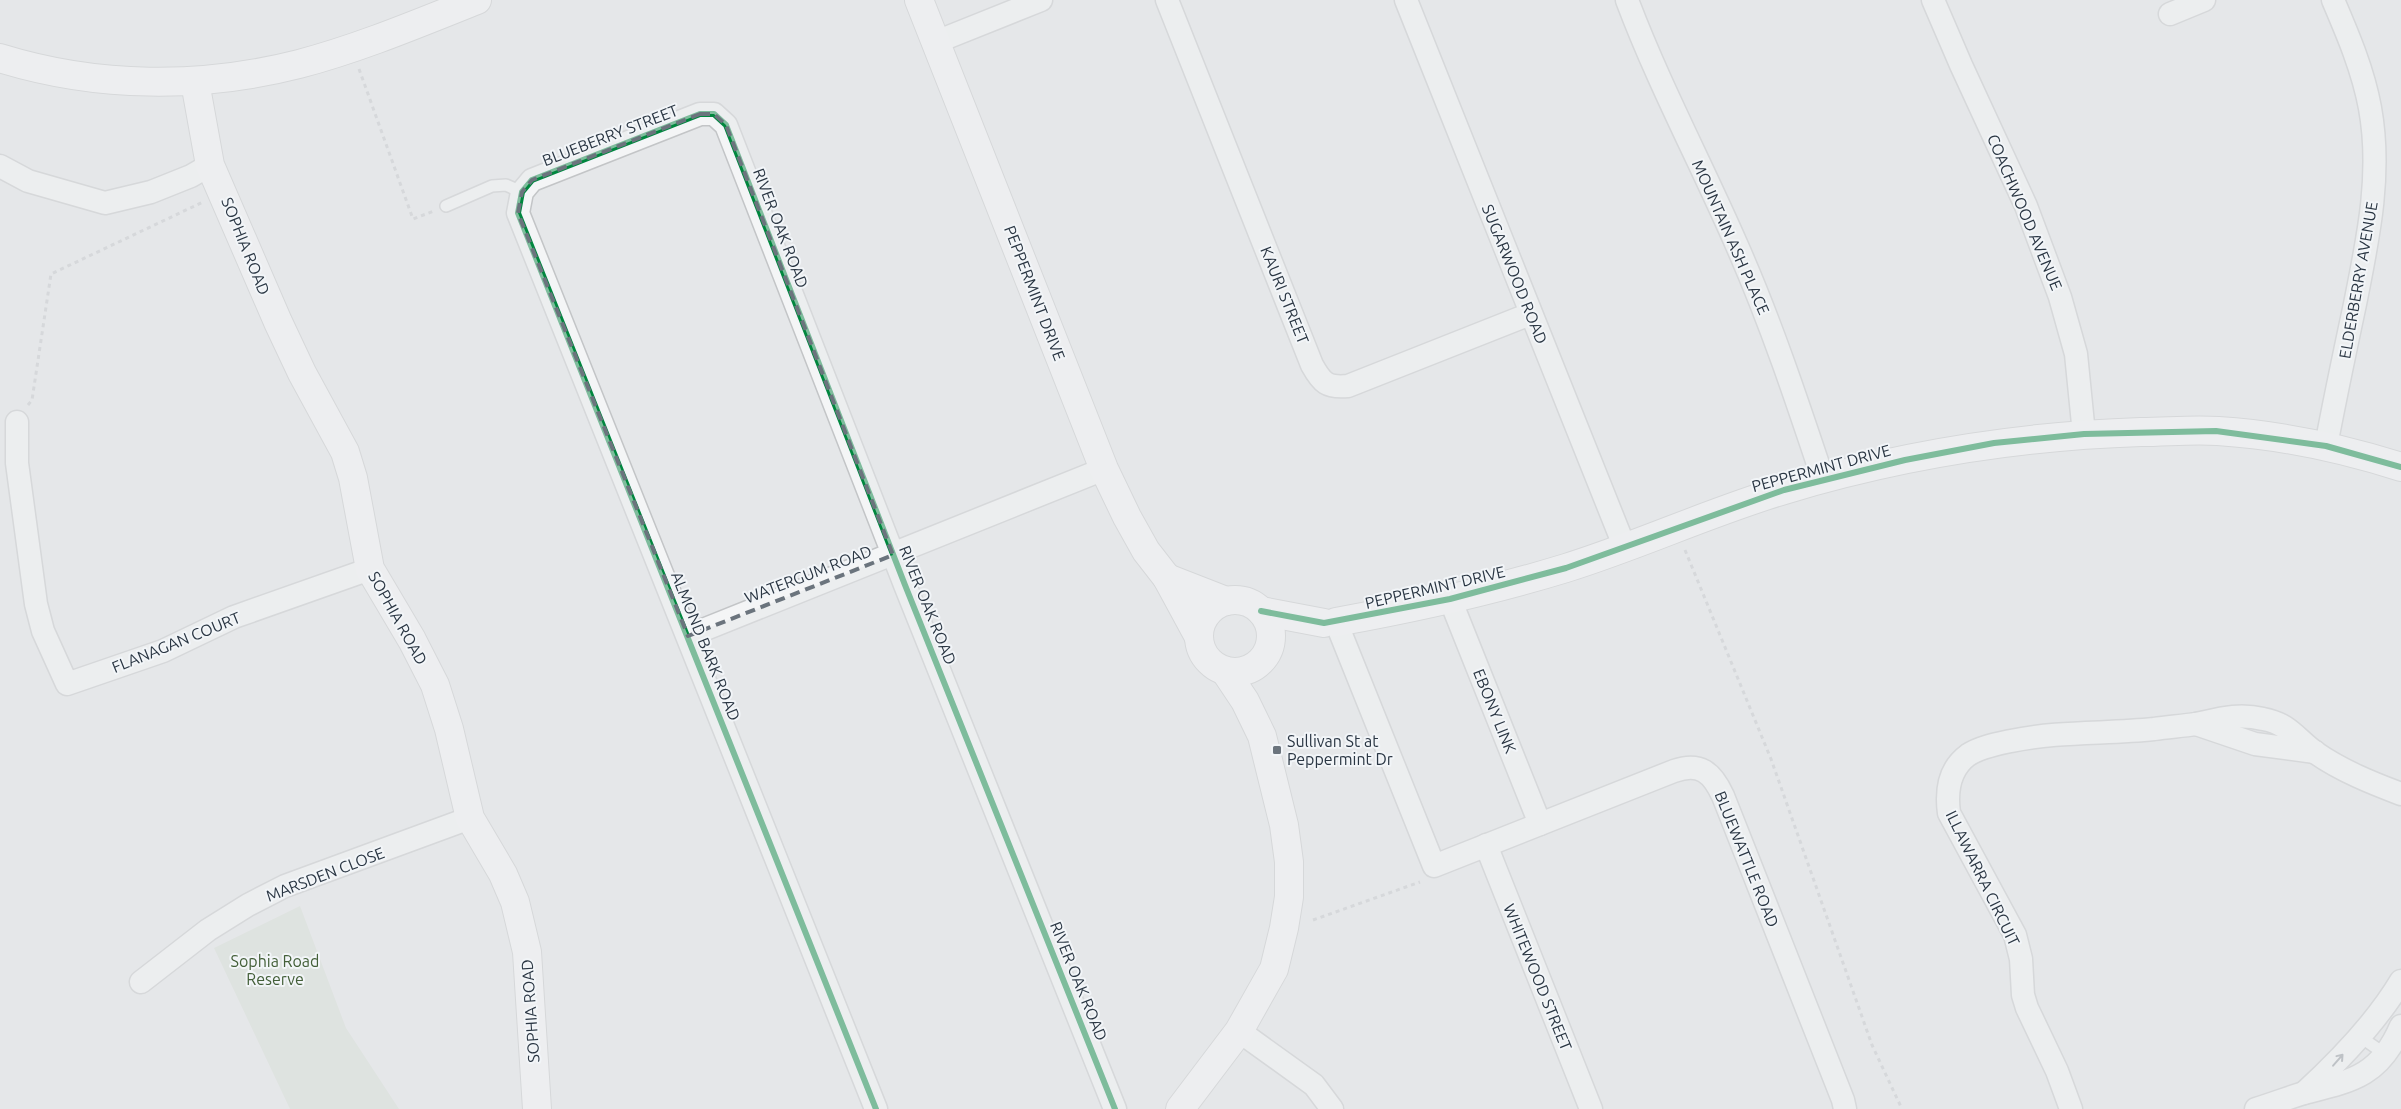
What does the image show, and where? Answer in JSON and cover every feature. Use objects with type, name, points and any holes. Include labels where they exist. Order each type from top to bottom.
[{"type":"street","points":[[0,58],[56,73],[79,76],[143,82],[195,82],[258,73],[300,64],[351,48],[477,0]]},
{"type":"street","name":"PEPPERMINT DRIVE","points":[[919,0],[1104,469],[1146,551],[1167,578],[1199,637]]},
{"type":"street","points":[[936,42],[1041,0]]},
{"type":"street","name":"KAURI STREET","points":[[1167,0],[1312,365],[1318,376],[1326,384],[1335,387],[1348,386],[1530,314]]},
{"type":"street","name":"SUGARWOOD ROAD","points":[[1406,0],[1625,548]]},
{"type":"street","name":"MOUNTAIN ASH PLACE","points":[[1627,0],[1661,86],[1742,258],[1772,332],[1823,479]]},
{"type":"street","name":"COACHWOOD AVENUE","points":[[1933,0],[1961,66],[2026,206],[2058,290],[2076,354],[2084,434]]},
{"type":"street","points":[[2170,14],[2204,0]]},
{"type":"street","name":"ELDERBERRY AVENUE","points":[[2326,446],[2372,223],[2374,184],[2374,141],[2370,109],[2363,79],[2333,0]]},
{"type":"street","name":"SOPHIA ROAD","points":[[195,82],[210,164],[224,192],[275,316],[350,465],[370,569],[419,653],[435,685],[449,728],[470,818],[510,887],[520,917],[526,952],[537,1109]]},
{"type":"street","name":"BLUEBERRY STREET","points":[[522,192],[532,180],[700,114],[714,114]]},
{"type":"street","name":"RIVER OAK ROAD","points":[[714,114],[726,125],[893,555],[1115,1109]]},
{"type":"street","points":[[0,166],[28,182],[106,203],[151,192],[191,176],[210,164]]},
{"type":"street","name":"ALMOND BARK ROAD","points":[[522,192],[518,213],[530,246],[688,636],[876,1109]]},
{"type":"street","name":"FLANAGAN COURT","points":[[17,422],[17,464],[36,604],[43,631],[67,684],[139,660],[234,617],[370,569]]},
{"type":"street","name":"PEPPERMINT DRIVE","points":[[1265,657],[1330,623],[1450,599],[1542,575],[1625,548],[1732,507],[1823,479],[1905,460],[1994,443],[2084,434],[2216,431],[2326,446],[2401,467]]},
{"type":"street","name":"WATERGUM ROAD","points":[[688,636],[1104,469]]},
{"type":"street","points":[[1167,578],[1226,601],[1245,601],[1261,611],[1271,631],[1265,657],[1262,736]]},
{"type":"street","name":"EBONY LINK","points":[[1450,599],[1540,824]]},
{"type":"street","points":[[1226,601],[1215,606],[1206,614],[1200,625],[1199,637],[1201,648],[1206,658],[1214,666],[1225,671],[1244,672],[1265,657]]},
{"type":"street","name":"PEPPERMINT DRIVE","points":[[1261,611],[1330,623]]},
{"type":"street","name":"BLUEWATTLE ROAD","points":[[1330,623],[1434,866],[1688,766],[1700,769],[1710,775],[1723,796],[1845,1109]]},
{"type":"street","points":[[1180,1109],[1240,1032],[1274,969],[1289,897],[1290,862],[1284,825],[1262,736],[1245,701],[1225,671]]},
{"type":"street","name":"ILLAWARRA CIRCUIT","points":[[2072,1109],[2057,1071],[2027,1008],[2023,995],[2021,959],[2015,935],[1949,813],[1946,796],[1950,780],[1955,769],[1967,756],[1994,744],[2060,734],[2151,729],[2196,724],[2237,715],[2259,731],[2292,731],[2315,752],[2371,783],[2401,794]]},
{"type":"street","name":"MARSDEN CLOSE","points":[[141,982],[208,930],[285,886],[470,818]]},
{"type":"street","name":"WHITEWOOD STREET","points":[[1486,845],[1591,1109]]},
{"type":"street","points":[[2303,1094],[2329,1070],[2359,1036],[2389,1001],[2401,981]]},
{"type":"street","points":[[2256,1109],[2356,1079],[2370,1070],[2384,1054],[2396,1039],[2401,1026]]},
{"type":"street","points":[[1240,1032],[1314,1085],[1332,1109]]},
{"type":"lane","points":[[446,206],[492,186],[506,185],[522,192]]},
{"type":"lane","points":[[2359,1036],[2384,1054]]},
{"type":"path","points":[[351,48],[413,219],[446,206]]},
{"type":"path","points":[[17,422],[32,400],[51,274],[224,192]]},
{"type":"path","points":[[1676,528],[1771,760],[1872,1044],[1902,1109]]},
{"type":"highlighted area","points":[[700,114],[714,114],[726,125],[893,555],[688,636],[518,213],[522,192],[532,180]]},
{"type":"green space","name":"Sophia Road Reserve","points":[[300,906],[346,1028],[399,1109],[290,1109],[214,948]]},
{"type":"cycle path","points":[[876,1109],[518,213],[522,192],[532,180],[700,114],[714,114],[726,125],[905,585],[1115,1109]]},
{"type":"cycle path","points":[[1261,611],[1324,623],[1450,599],[1566,568],[1784,490],[1905,460],[1994,443],[2084,434],[2216,431],[2326,446],[2401,467]]},
{"type":"place","name":"Sullivan St at Peppermint Dr","points":[[1277,750]]}]
